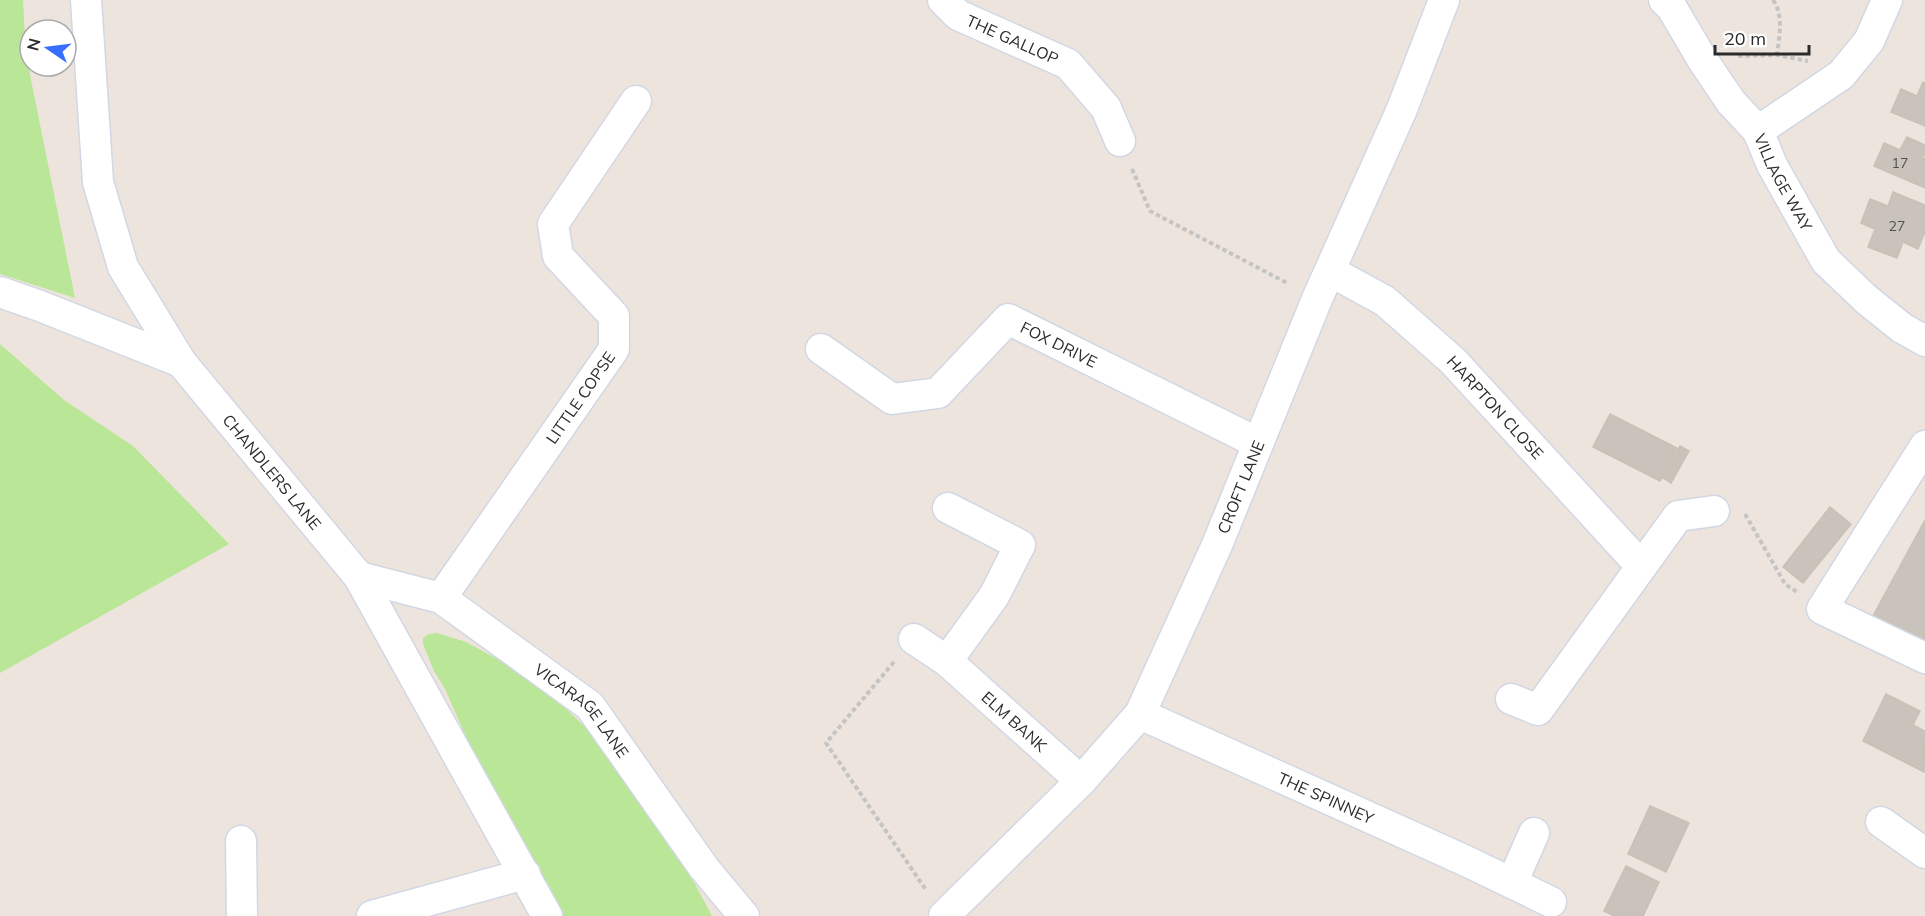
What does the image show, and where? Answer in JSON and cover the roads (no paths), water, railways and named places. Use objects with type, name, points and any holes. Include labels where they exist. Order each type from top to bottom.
[{"type":"street","name":"CHANDLERS LANE","points":[[86,0],[98,182],[123,267],[181,362],[360,577],[547,916]]},
{"type":"street","name":"THE GALLOP","points":[[943,0],[958,15],[1068,64],[1106,108],[1120,141]]},
{"type":"street","name":"CROFT LANE","points":[[942,911],[1081,781],[1140,714],[1217,545],[1317,299],[1402,109],[1443,0]]},
{"type":"street","name":"VILLAGE WAY","points":[[1664,0],[1672,8],[1731,102],[1758,131],[1772,165],[1826,261],[1867,300],[1902,328],[1925,341]]},
{"type":"street","points":[[1758,131],[1841,75],[1869,42],[1887,0]]},
{"type":"street","name":"LITTLE COPSE","points":[[441,598],[614,349],[614,316],[558,256],[553,224],[636,102]]},
{"type":"street","name":"HARPTON CLOSE","points":[[1330,271],[1385,301],[1453,361],[1641,566]]},
{"type":"street","points":[[0,292],[181,362]]},
{"type":"street","name":"FOX DRIVE","points":[[821,349],[892,399],[938,393],[1008,319],[1258,443]]},
{"type":"street","points":[[1925,446],[1822,609],[1925,658]]},
{"type":"street","points":[[947,661],[994,596],[1020,545],[948,508]]},
{"type":"street","points":[[1511,699],[1538,710],[1678,516],[1714,511]]},
{"type":"street","name":"VICARAGE LANE","points":[[360,577],[441,598],[590,706],[704,868],[744,916]]},
{"type":"street","name":"ELM BANK","points":[[914,639],[947,661],[1081,781]]},
{"type":"street","name":"THE SPINNEY","points":[[1140,714],[1551,902]]},
{"type":"street","points":[[1881,822],[1925,853]]},
{"type":"street","points":[[1512,884],[1534,833]]},
{"type":"street","points":[[241,841],[242,916]]},
{"type":"street","points":[[372,916],[525,874]]}]
